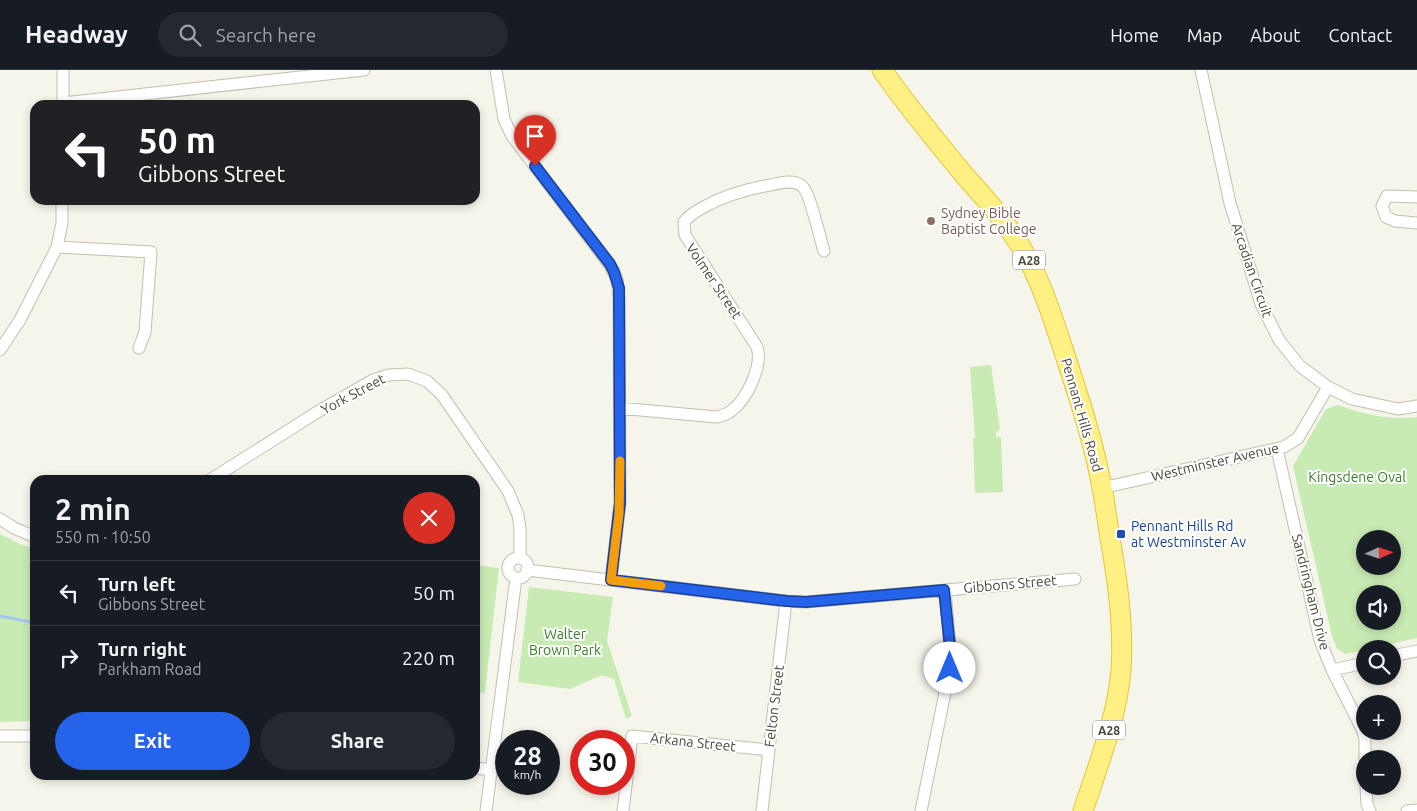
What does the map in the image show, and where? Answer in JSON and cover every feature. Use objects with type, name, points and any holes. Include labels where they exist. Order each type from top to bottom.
[{"type":"highway","name":"Pennant Hills Road","points":[[882,70],[907,105],[998,214],[1031,264],[1043,290],[1091,438],[1102,488],[1119,592],[1122,646],[1118,693],[1111,725],[1083,811]]},
{"type":"street","points":[[62,100],[63,70]]},
{"type":"street","points":[[98,100],[364,70]]},
{"type":"street","points":[[496,70],[504,119],[512,136],[610,264],[617,279],[619,298],[620,503],[611,580]]},
{"type":"street","name":"Arcadian Circuit","points":[[1201,70],[1230,203],[1261,304],[1279,340],[1300,366],[1328,387],[1352,398],[1398,408],[1417,406]]},
{"type":"street","name":"Volmer Street","points":[[619,408],[716,417],[724,415],[737,406],[757,369],[760,354],[757,347],[685,235],[684,222],[691,215],[717,200],[739,192],[784,183],[797,183],[806,190],[824,251]]},
{"type":"street","points":[[1417,197],[1387,196],[1382,206],[1386,217],[1395,221],[1417,223]]},
{"type":"street","points":[[0,350],[24,312],[57,247],[62,223],[62,205]]},
{"type":"street","points":[[57,247],[151,252],[145,332],[139,348]]},
{"type":"street","name":"York Street","points":[[218,475],[373,380],[389,374],[408,374],[427,381],[442,395],[508,491],[518,515],[520,558]]},
{"type":"street","name":"Westminster Avenue","points":[[1102,488],[1289,445],[1298,438],[1328,387]]},
{"type":"street","name":"Sandringham Drive","points":[[1277,449],[1320,640],[1332,670],[1362,729],[1365,750]]},
{"type":"street","points":[[0,519],[20,532],[30,535]]},
{"type":"street","points":[[520,558],[527,564],[528,570],[523,576],[516,578],[508,572],[508,566],[511,560],[520,558]]},
{"type":"street","name":"Gibbons Street","points":[[528,570],[806,602],[1075,578]]},
{"type":"street","points":[[486,811],[516,578]]},
{"type":"street","points":[[921,811],[950,668],[950,647],[944,590]]},
{"type":"street","name":"Felton Street","points":[[762,811],[786,601]]},
{"type":"street","points":[[1401,654],[1417,651]]},
{"type":"street","points":[[1332,670],[1356,664]]},
{"type":"street","points":[[0,736],[30,736]]},
{"type":"street","name":"Arkana Street","points":[[623,811],[632,736],[769,750]]},
{"type":"street","points":[[480,769],[490,770]]},
{"type":"street","points":[[1366,795],[1370,811]]},
{"type":"street","points":[[1408,811],[1417,810]]},
{"type":"green space","points":[[991,365],[1000,429],[996,433],[996,437],[1001,437],[1003,492],[975,493],[973,438],[975,438],[970,367]]},
{"type":"green space","name":"Kingsdene Oval","points":[[1338,405],[1377,416],[1417,417],[1417,638],[1401,642],[1401,640],[1356,640],[1356,652],[1346,654],[1337,649],[1332,636],[1293,466],[1326,409]]},
{"type":"green space","points":[[0,534],[30,547],[30,721],[0,722]]},
{"type":"green space","points":[[480,566],[499,568],[485,693],[480,692]]},
{"type":"green space","name":"Walter Brown Park","points":[[529,587],[613,597],[607,641],[632,716],[626,719],[614,679],[602,675],[570,689],[518,682]]},
{"type":"waterway","points":[[0,616],[30,622]]},
{"type":"slow traffic","points":[[620,461],[620,503],[611,580],[661,586]]},
{"type":"place","name":"Sydney Bible Baptist College","points":[[931,221]]},
{"type":"place","name":"Pennant Hills Rd at Westminster Av","points":[[1121,534]]},
{"type":"route","points":[[535,166],[610,264],[619,288],[620,503],[611,580],[806,602],[944,590],[951,657],[950,668]]}]
